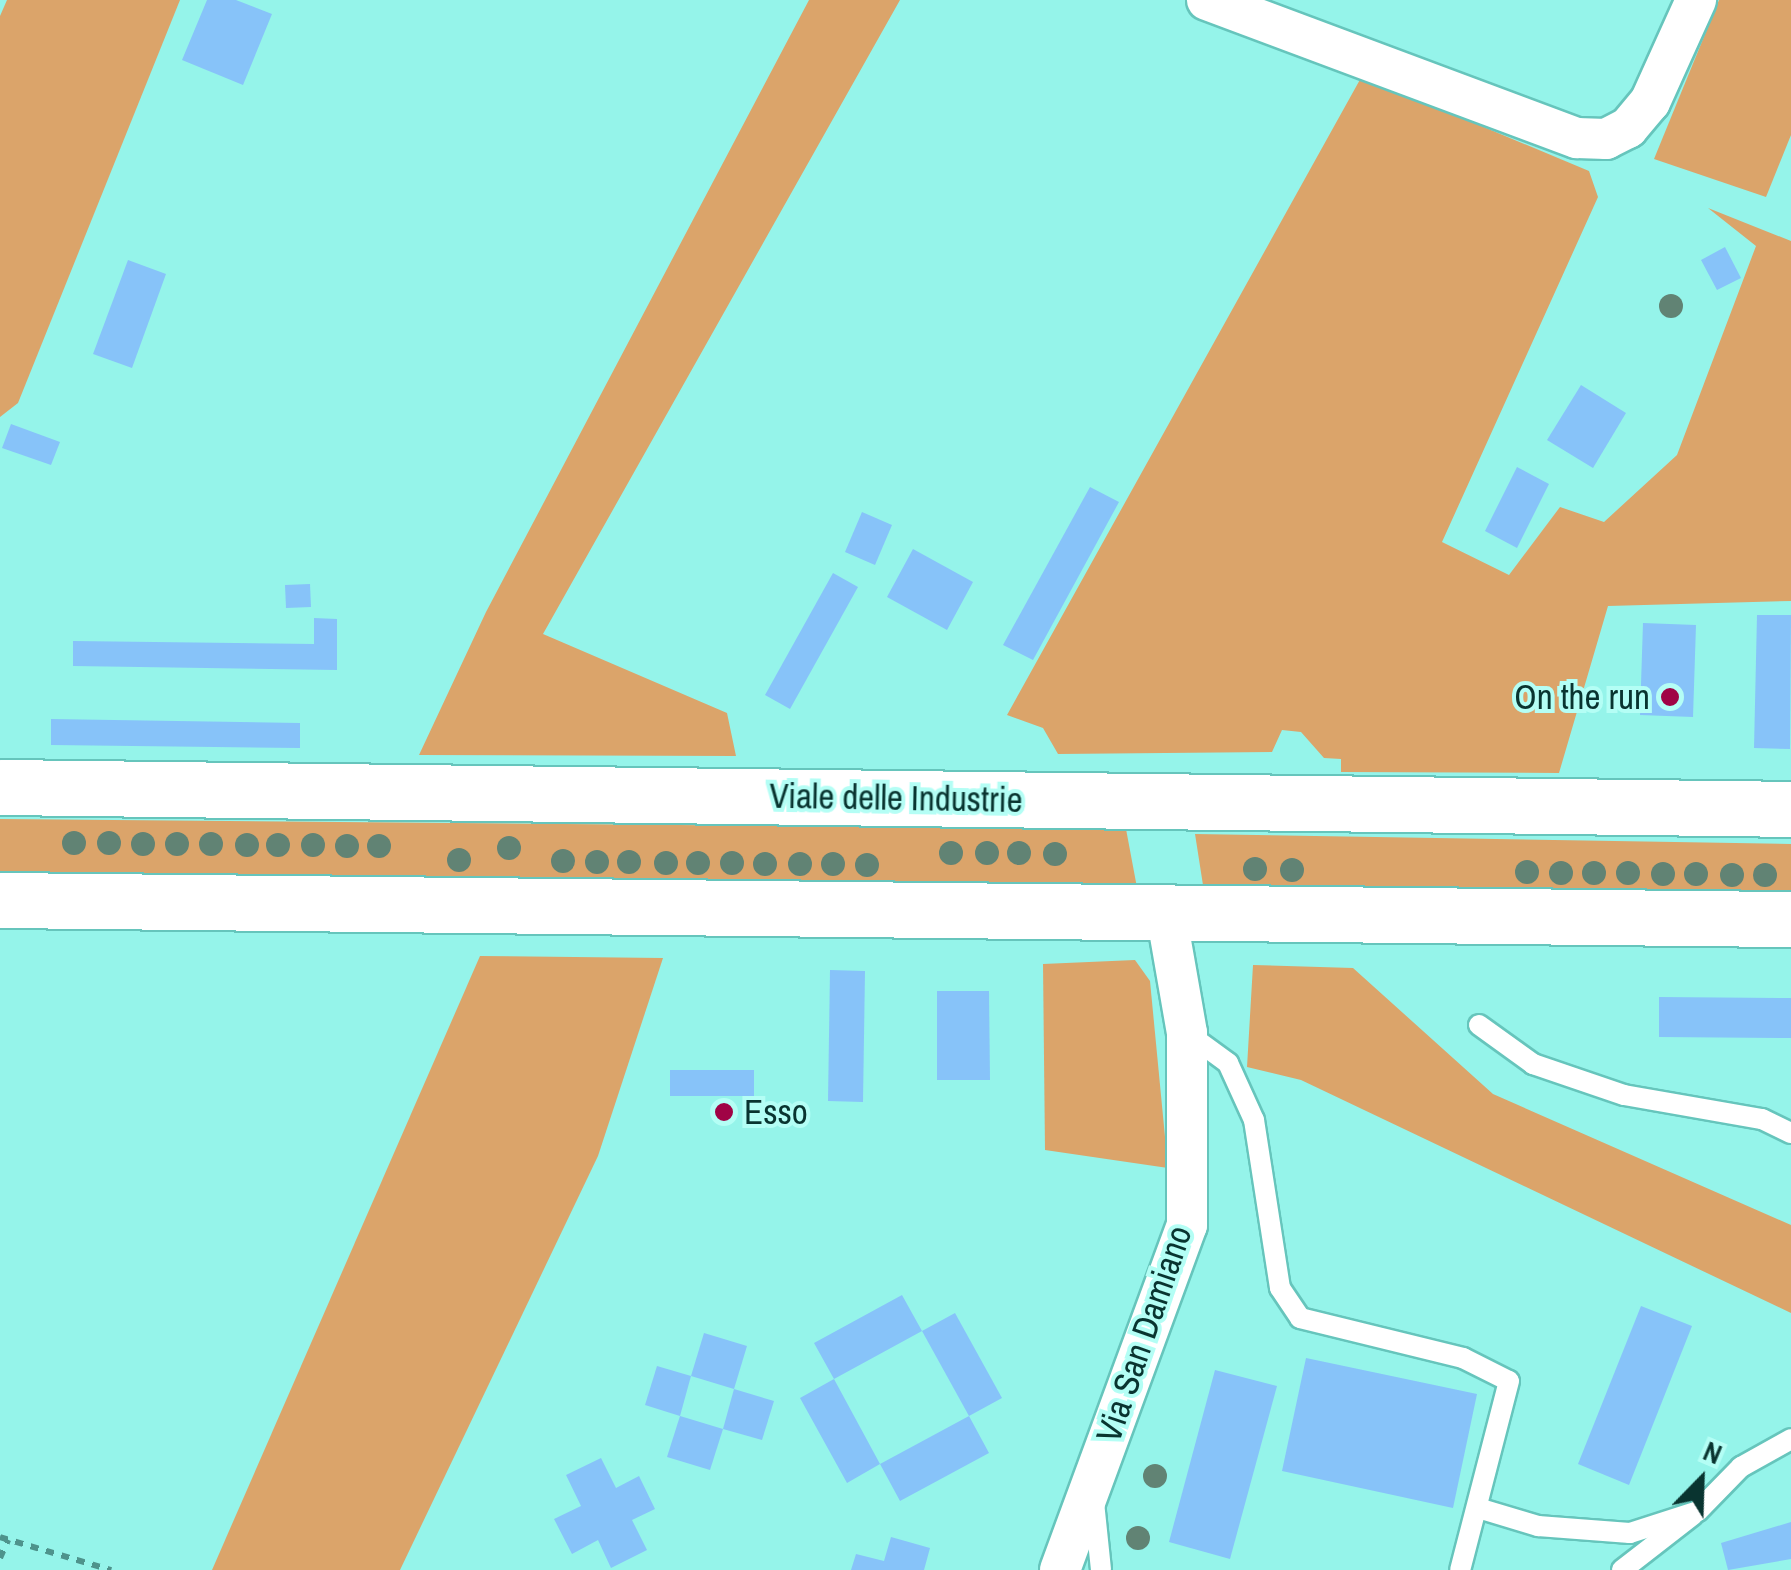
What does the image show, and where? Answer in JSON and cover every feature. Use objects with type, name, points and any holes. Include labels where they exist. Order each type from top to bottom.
[{"type":"main road","name":"Viale delle Industrie","points":[[0,787],[1791,809]]},
{"type":"main road","points":[[0,900],[1791,919]]},
{"type":"street","points":[[1207,0],[1577,138],[1606,139],[1628,128],[1650,102],[1696,0]]},
{"type":"street","name":"Via San Damiano","points":[[1060,1570],[1187,1224],[1187,1033],[1166,913]]},
{"type":"lane","points":[[1479,1024],[1533,1064],[1624,1095],[1762,1119],[1791,1133]]},
{"type":"lane","points":[[1187,1033],[1228,1063],[1254,1120],[1280,1288],[1300,1318],[1462,1358],[1509,1380],[1460,1570]]},
{"type":"lane","points":[[1622,1570],[1698,1511],[1742,1467],[1791,1438]]},
{"type":"lane","points":[[1092,1482],[1101,1570]]},
{"type":"lane","points":[[1478,1508],[1538,1526],[1630,1534],[1698,1511]]},
{"type":"path","points":[[0,1558],[4,1539],[111,1570]]},
{"type":"shaded area","points":[[7,0],[180,0],[18,403],[0,417],[0,16]]},
{"type":"shaded area","points":[[809,0],[900,0],[543,634],[727,713],[736,756],[419,755],[486,612]]},
{"type":"shaded area","points":[[1719,0],[1791,0],[1791,135],[1766,197],[1654,159]]},
{"type":"shaded area","points":[[1362,76],[1589,171],[1598,197],[1442,542],[1509,575],[1560,507],[1604,522],[1677,455],[1756,246],[1708,208],[1791,241],[1791,601],[1608,606],[1559,773],[1341,772],[1341,759],[1324,758],[1301,732],[1282,730],[1272,752],[1058,754],[1043,728],[1007,715]]},
{"type":"shaded area","points":[[0,819],[1126,829],[1138,893],[0,877]]},
{"type":"shaded area","points":[[1195,834],[1791,844],[1791,891],[1203,885]]},
{"type":"shaded area","points":[[480,956],[663,958],[598,1156],[400,1570],[212,1570]]},
{"type":"shaded area","points":[[1135,960],[1150,981],[1168,1168],[1045,1150],[1043,964]]},
{"type":"shaded area","points":[[1253,965],[1353,968],[1493,1094],[1791,1225],[1791,1313],[1301,1080],[1247,1067]]},
{"type":"building","points":[[207,0],[236,0],[272,14],[243,85],[182,60]]},
{"type":"building","points":[[1725,247],[1741,278],[1717,290],[1701,260]]},
{"type":"building","points":[[128,260],[166,274],[132,368],[93,354]]},
{"type":"building","points":[[1581,385],[1626,413],[1593,468],[1547,440]]},
{"type":"building","points":[[11,424],[60,442],[51,465],[2,448]]},
{"type":"building","points":[[1517,467],[1549,484],[1517,548],[1485,531]]},
{"type":"building","points":[[1090,487],[1119,502],[1033,660],[1003,645]]},
{"type":"building","points":[[862,512],[892,525],[875,565],[845,552]]},
{"type":"building","points":[[913,549],[973,582],[947,630],[887,597]]},
{"type":"building","points":[[833,573],[858,587],[790,709],[765,695]]},
{"type":"building","points":[[310,584],[311,607],[286,608],[285,585]]},
{"type":"building","points":[[1757,615],[1791,615],[1790,749],[1754,748]]},
{"type":"building","points":[[314,618],[337,619],[337,670],[73,666],[73,641],[314,644]]},
{"type":"building","points":[[1643,623],[1696,625],[1693,717],[1640,715]]},
{"type":"building","points":[[51,719],[300,723],[300,748],[51,745]]},
{"type":"building","points":[[830,970],[865,971],[863,1102],[828,1101]]},
{"type":"building","points":[[937,991],[989,991],[990,1080],[937,1080]]},
{"type":"building","points":[[1659,997],[1791,998],[1791,1038],[1659,1037]]},
{"type":"building","points":[[670,1070],[754,1070],[754,1096],[670,1096]]},
{"type":"building","points":[[902,1295],[922,1331],[834,1379],[814,1343]]},
{"type":"building","points":[[1641,1306],[1692,1326],[1629,1485],[1578,1464]]},
{"type":"building","points":[[955,1313],[1002,1398],[969,1416],[922,1331]]},
{"type":"building","points":[[704,1333],[747,1346],[734,1389],[691,1376]]},
{"type":"building","points":[[1306,1358],[1477,1394],[1453,1508],[1282,1471]]},
{"type":"building","points":[[657,1366],[691,1376],[680,1416],[645,1405]]},
{"type":"building","points":[[1215,1370],[1277,1386],[1230,1559],[1169,1542]]},
{"type":"building","points":[[834,1379],[880,1464],[847,1483],[800,1398]]},
{"type":"building","points":[[734,1389],[774,1401],[762,1440],[723,1429]]},
{"type":"building","points":[[680,1416],[723,1429],[710,1470],[667,1457]]},
{"type":"building","points":[[969,1416],[989,1453],[900,1501],[880,1464]]},
{"type":"building","points":[[601,1458],[616,1488],[639,1476],[655,1509],[632,1520],[647,1550],[611,1568],[598,1540],[572,1554],[554,1519],[581,1506],[566,1475]]},
{"type":"building","points":[[1791,1522],[1791,1559],[1728,1570],[1721,1543]]},
{"type":"building","points":[[891,1537],[930,1548],[924,1570],[851,1570],[856,1554],[884,1561]]},
{"type":"place","name":"On the run","points":[[1670,697]]},
{"type":"place","name":"Esso","points":[[724,1112]]}]
